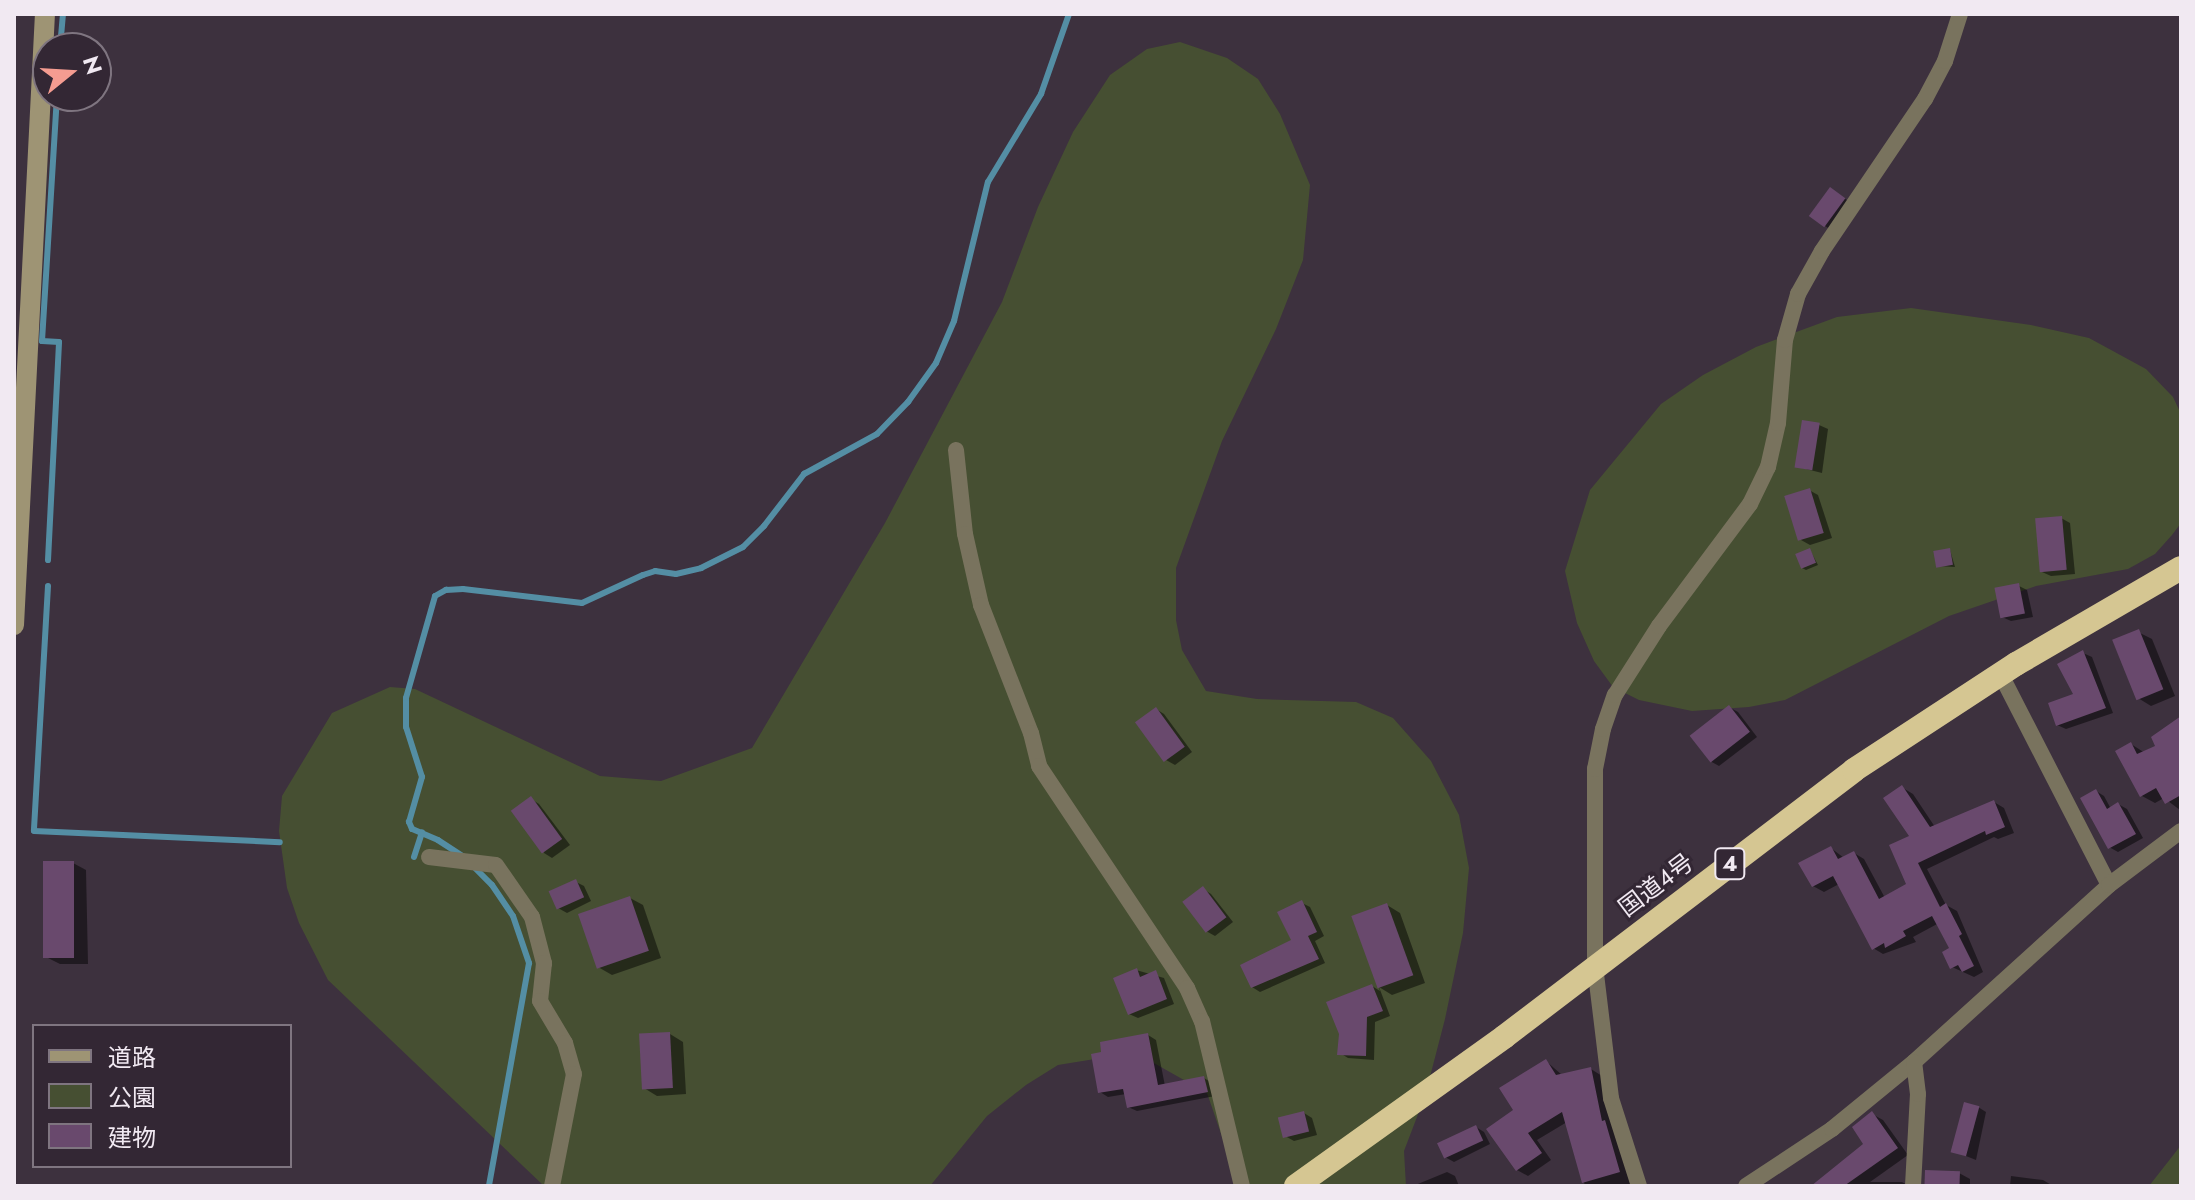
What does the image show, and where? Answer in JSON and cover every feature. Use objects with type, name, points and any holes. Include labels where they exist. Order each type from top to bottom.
[{"type":"highway","name":"国道4号","points":[[1296,1186],[1854,770],[2001,675],[2181,568]]},
{"type":"main road","points":[[14,625],[45,14]]},
{"type":"street","points":[[1639,1186],[1611,1098],[1595,966],[1595,769],[1603,729],[1615,695],[1659,626],[1750,504],[1768,467],[1778,423],[1785,340],[1798,294],[1822,251],[1925,99],[1945,61],[1960,14]]},
{"type":"street","points":[[956,450],[965,534],[981,605],[1031,733],[1039,766],[1187,988],[1202,1021],[1242,1186]]},
{"type":"street","points":[[2001,675],[2109,885]]},
{"type":"street","points":[[1746,1186],[1832,1129],[1914,1062],[2109,885],[2181,831]]},
{"type":"street","points":[[429,857],[496,865],[532,917],[544,963],[540,1001],[565,1043],[574,1074],[552,1186]]},
{"type":"street","points":[[1913,1186],[1918,1094],[1914,1062]]},
{"type":"green space","points":[[1180,42],[1227,58],[1258,79],[1280,114],[1310,185],[1303,260],[1276,329],[1222,441],[1176,568],[1176,620],[1182,650],[1206,691],[1257,699],[1356,702],[1393,718],[1431,761],[1459,815],[1469,868],[1463,933],[1425,1096],[1404,1151],[1406,1186],[1239,1186],[1207,1093],[1152,1062],[1101,1058],[1058,1065],[1026,1085],[987,1116],[930,1186],[544,1186],[328,980],[299,923],[287,888],[279,831],[282,796],[332,713],[390,687],[415,689],[600,776],[661,781],[752,748],[885,523],[1002,302],[1038,207],[1073,132],[1110,75],[1147,49]]},
{"type":"green space","points":[[1911,308],[2031,325],[2089,338],[2146,369],[2173,397],[2181,414],[2181,523],[2172,535],[2155,554],[2128,569],[2036,586],[1949,616],[1785,700],[1749,707],[1692,711],[1639,700],[1613,687],[1594,661],[1577,623],[1565,571],[1590,490],[1661,404],[1703,375],[1756,347],[1837,317]]},
{"type":"green space","points":[[2181,1144],[2181,1186],[2149,1186],[2178,1149]]},
{"type":"building","points":[[1830,187],[1845,198],[1824,227],[1809,216]]},
{"type":"building","points":[[1802,420],[1820,423],[1812,470],[1794,467]]},
{"type":"building","points":[[1810,488],[1824,533],[1798,541],[1784,496]]},
{"type":"building","points":[[2062,516],[2067,570],[2040,572],[2035,518]]},
{"type":"building","points":[[1810,548],[1816,563],[1801,569],[1795,554]]},
{"type":"building","points":[[1950,548],[1953,565],[1936,568],[1933,551]]},
{"type":"building","points":[[2019,583],[2025,613],[2000,618],[1994,588]]},
{"type":"building","points":[[2139,629],[2163,689],[2136,700],[2112,640]]},
{"type":"building","points":[[2083,650],[2106,708],[2056,726],[2048,703],[2073,694],[2057,664]]},
{"type":"building","points":[[1729,705],[1750,732],[1711,763],[1690,736]]},
{"type":"building","points":[[1156,707],[1185,747],[1164,762],[1135,722]]},
{"type":"building","points":[[2181,716],[2181,795],[2165,804],[2156,788],[2140,797],[2115,751],[2131,742],[2137,754],[2155,746],[2151,737]]},
{"type":"building","points":[[1902,785],[1930,827],[1994,800],[2005,827],[1986,835],[1985,831],[1918,863],[1940,907],[1946,903],[1962,934],[1959,936],[1974,966],[1962,972],[1958,965],[1950,969],[1942,952],[1949,948],[1932,916],[1903,931],[1906,936],[1885,948],[1884,943],[1872,950],[1833,876],[1812,887],[1798,863],[1831,846],[1838,859],[1854,851],[1879,899],[1906,884],[1889,845],[1909,836],[1883,798]]},
{"type":"building","points":[[2096,789],[2107,809],[2118,802],[2136,834],[2108,849],[2080,798]]},
{"type":"building","points":[[531,796],[562,839],[542,854],[511,811]]},
{"type":"building","points":[[43,861],[74,861],[74,958],[43,958]]},
{"type":"building","points":[[576,879],[584,897],[557,909],[549,891]]},
{"type":"building","points":[[1203,886],[1226,917],[1206,933],[1182,902]]},
{"type":"building","points":[[630,896],[649,951],[597,969],[578,914]]},
{"type":"building","points":[[1302,900],[1317,932],[1308,936],[1319,959],[1251,988],[1240,965],[1291,940],[1277,912]]},
{"type":"building","points":[[1387,903],[1413,975],[1378,988],[1351,916]]},
{"type":"building","points":[[1137,968],[1140,977],[1156,970],[1167,999],[1128,1015],[1113,978]]},
{"type":"building","points":[[1372,984],[1383,1011],[1367,1017],[1366,1056],[1337,1055],[1339,1034],[1326,1002]]},
{"type":"building","points":[[670,1032],[673,1088],[642,1090],[639,1034]]},
{"type":"building","points":[[1148,1033],[1158,1085],[1204,1076],[1208,1092],[1127,1108],[1123,1089],[1098,1093],[1091,1054],[1101,1052],[1100,1042]]},
{"type":"building","points":[[1546,1059],[1556,1075],[1591,1067],[1602,1121],[1605,1120],[1620,1172],[1582,1183],[1562,1112],[1528,1133],[1542,1153],[1516,1171],[1486,1129],[1513,1110],[1499,1088]]},
{"type":"building","points":[[1964,1102],[1979,1106],[1966,1156],[1951,1152]]},
{"type":"building","points":[[1304,1111],[1309,1131],[1283,1138],[1278,1118]]},
{"type":"building","points":[[1872,1111],[1898,1148],[1844,1186],[1811,1186],[1863,1144],[1852,1127]]},
{"type":"building","points":[[1476,1125],[1483,1140],[1444,1159],[1437,1143]]},
{"type":"building","points":[[1925,1170],[1960,1171],[1959,1186],[1924,1186]]},
{"type":"waterway","points":[[61,32],[63,14]]},
{"type":"waterway","points":[[464,857],[438,840],[412,829],[409,822],[422,777],[406,727],[406,698],[435,596],[446,590],[463,589],[582,603],[655,571],[676,574],[701,568],[743,547],[764,526],[804,474],[877,434],[908,402],[936,363],[954,321],[988,182],[1041,94],[1069,14]]},
{"type":"waterway","points":[[48,560],[59,342],[42,341],[56,112]]},
{"type":"waterway","points":[[48,586],[34,831],[280,842]]},
{"type":"waterway","points":[[414,857],[422,832]]},
{"type":"waterway","points":[[472,865],[492,885],[513,916],[529,963],[489,1186]]}]
